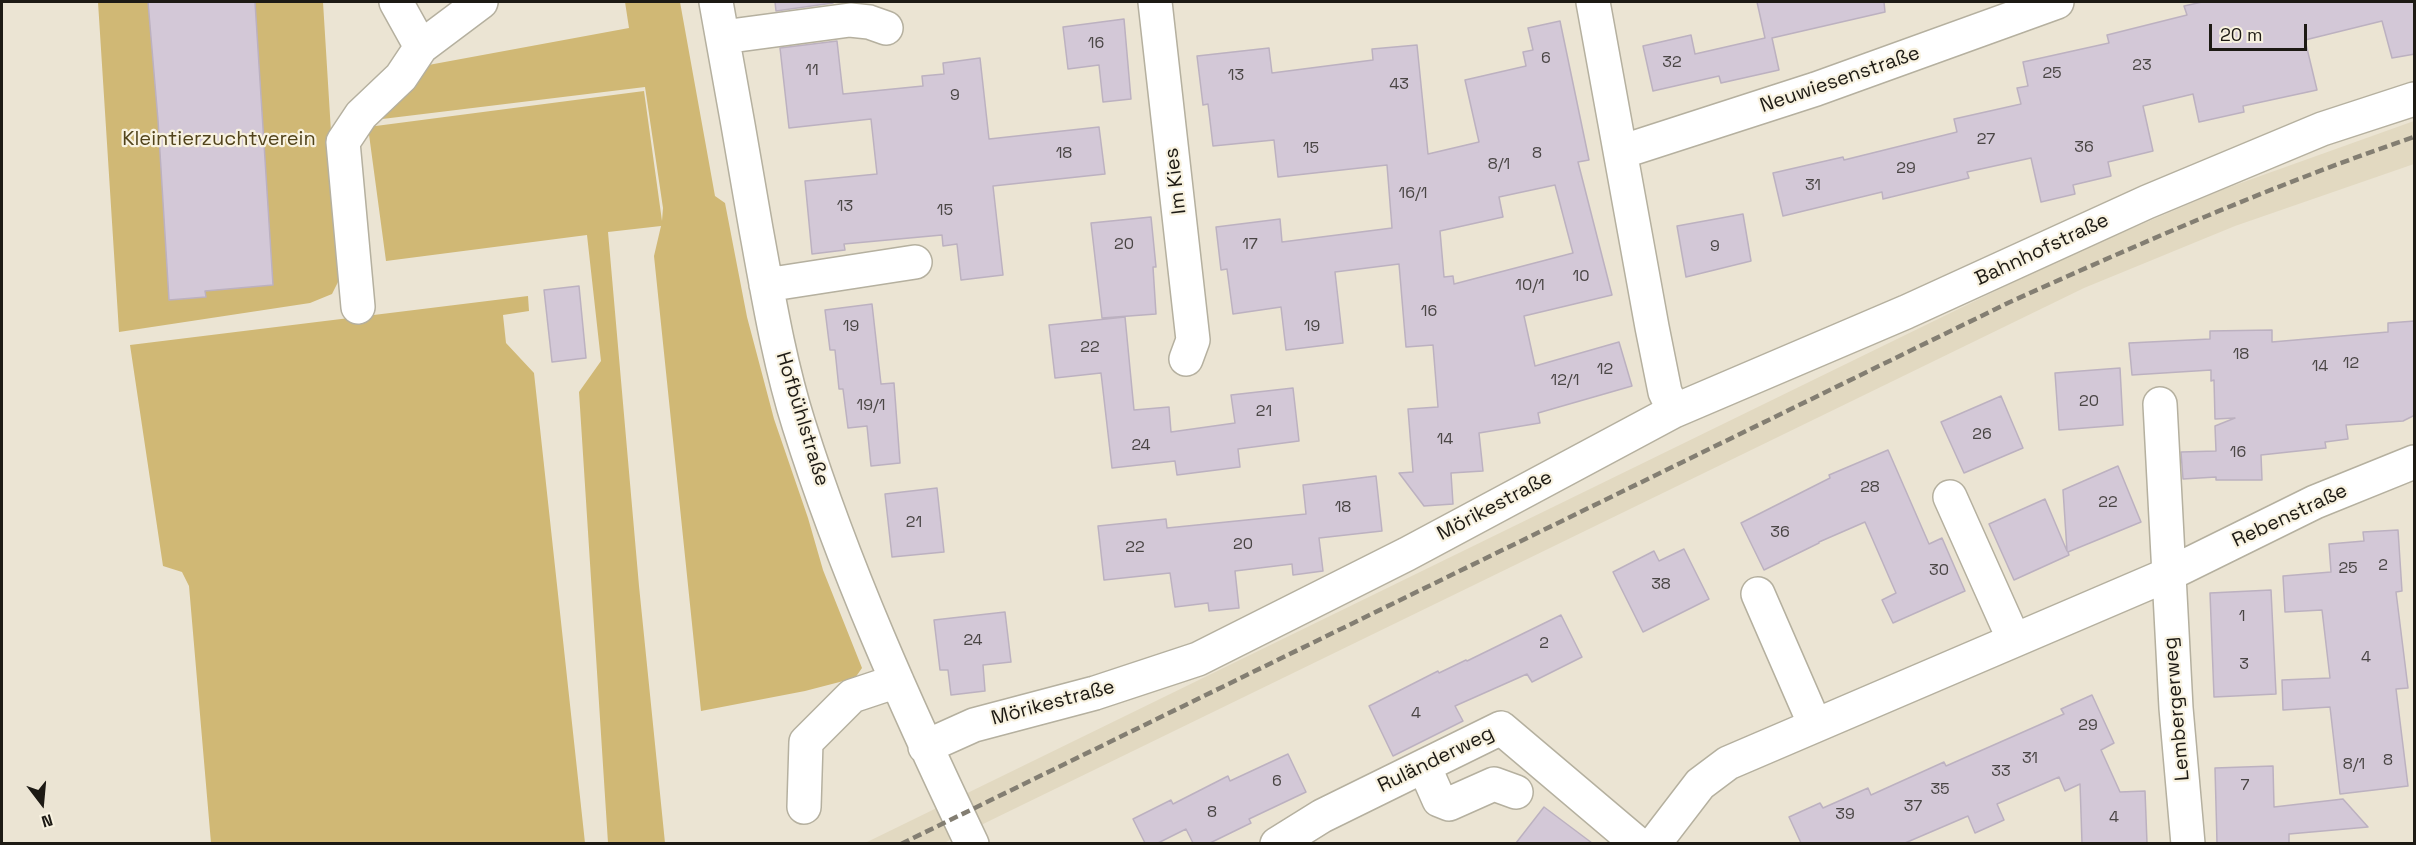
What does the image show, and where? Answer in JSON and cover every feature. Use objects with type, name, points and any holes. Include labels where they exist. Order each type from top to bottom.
[{"type":"street","points":[[396,2],[421,47]]},
{"type":"street","points":[[358,307],[343,142],[361,115],[401,77],[421,47],[481,2]]},
{"type":"street","name":"Hofbühlstraße","points":[[716,2],[766,285],[799,424],[846,555],[897,681],[965,830]]},
{"type":"street","name":"Im Kies","points":[[1155,2],[1191,316],[1193,340],[1186,358]]},
{"type":"street","points":[[1593,2],[1665,392],[1674,411]]},
{"type":"street","name":"Neuwiesenstraße","points":[[1621,152],[1816,89],[2057,2]]},
{"type":"street","points":[[723,37],[850,20],[869,22],[886,28]]},
{"type":"street","name":"Bahnhofstraße","points":[[1674,411],[1906,312],[2147,202],[2322,129],[2415,99]]},
{"type":"street","points":[[766,285],[915,262]]},
{"type":"street","points":[[2160,404],[2167,575]]},
{"type":"street","name":"Mörikestraße","points":[[926,747],[974,725],[1095,693],[1208,654],[1407,554],[1674,411]]},
{"type":"street","name":"Rebenstraße","points":[[1654,843],[1700,784],[1728,763],[2167,575],[2315,502],[2415,462]]},
{"type":"street","points":[[1950,497],[2014,640]]},
{"type":"street","name":"Lembergerweg","points":[[2167,575],[2188,843]]},
{"type":"street","points":[[1758,594],[1815,725]]},
{"type":"street","points":[[804,807],[806,742],[852,696],[897,681]]},
{"type":"street","name":"Ruländerweg","points":[[1277,843],[1322,816],[1501,728],[1638,843]]},
{"type":"street","points":[[1424,766],[1439,800],[1449,804],[1494,784],[1516,792]]},
{"type":"shaded area","points":[[2414,121],[2414,164],[2235,226],[2084,288],[944,843],[863,844],[2065,257],[2224,189]]},
{"type":"green space","name":"Kleintierzuchtverein","points":[[98,2],[323,2],[340,278],[332,294],[310,303],[119,332]]},
{"type":"green space","points":[[625,2],[680,2],[715,196],[725,203],[747,317],[774,419],[823,570],[862,668],[855,678],[805,691],[701,711],[654,256],[661,226],[608,232],[639,586],[665,843],[608,843],[579,392],[601,361],[587,235],[386,261],[368,127],[644,91],[662,221],[663,208],[645,87],[374,120],[423,66],[629,28]]},
{"type":"green space","points":[[528,296],[529,311],[503,315],[506,343],[534,373],[585,843],[211,843],[189,586],[182,572],[163,566],[130,345]]},
{"type":"building","points":[[148,2],[255,2],[273,285],[205,291],[206,297],[169,300]]},
{"type":"building","points":[[775,2],[833,2],[833,3],[776,11]]},
{"type":"building","points":[[1757,2],[1884,2],[1885,12],[1772,38],[1779,70],[1721,83],[1719,76],[1653,91],[1643,46],[1691,35],[1695,54],[1765,38]]},
{"type":"building","points":[[2202,2],[2415,2],[2415,54],[2392,58],[2382,21],[2305,40],[2317,90],[2243,106],[2244,112],[2199,122],[2193,94],[2143,106],[2153,151],[2108,162],[2111,176],[2073,185],[2075,194],[2041,202],[2031,158],[1967,172],[1969,178],[1883,199],[1882,192],[1783,216],[1773,173],[1843,157],[1844,160],[1957,132],[1954,119],[2021,104],[2017,88],[2028,86],[2023,62],[2109,43],[2107,35],[2187,15],[2184,6]]},
{"type":"building","points":[[1124,19],[1131,99],[1103,102],[1099,65],[1068,69],[1063,27]]},
{"type":"building","points":[[1560,21],[1589,160],[1578,162],[1612,295],[1524,316],[1535,366],[1619,342],[1632,386],[1538,413],[1540,423],[1479,433],[1483,471],[1451,473],[1453,504],[1424,506],[1399,473],[1413,472],[1408,409],[1438,407],[1433,345],[1406,347],[1399,264],[1335,272],[1343,343],[1286,350],[1281,307],[1233,314],[1227,269],[1221,270],[1216,227],[1280,219],[1282,242],[1392,228],[1387,165],[1278,177],[1274,140],[1213,146],[1208,104],[1203,105],[1197,56],[1269,48],[1272,73],[1373,60],[1372,49],[1417,45],[1428,154],[1479,142],[1465,80],[1526,66],[1523,52],[1533,50],[1528,28]],"holes":[[[1555,185],[1573,253],[1454,284],[1453,276],[1444,277],[1440,231],[1503,217],[1499,197]]]},
{"type":"building","points":[[837,41],[843,94],[923,86],[922,76],[944,74],[943,63],[980,58],[989,139],[1099,127],[1105,174],[993,186],[1003,275],[961,280],[957,244],[943,246],[942,235],[844,244],[845,250],[812,254],[805,181],[877,174],[871,119],[789,128],[780,48]]},
{"type":"building","points":[[1743,214],[1751,261],[1686,277],[1677,226]]},
{"type":"building","points":[[1151,217],[1156,267],[1153,267],[1156,314],[1102,318],[1091,223]]},
{"type":"building","points":[[579,286],[586,358],[552,362],[544,290]]},
{"type":"building","points":[[872,304],[881,384],[894,383],[900,463],[871,466],[867,426],[848,428],[843,389],[839,389],[835,350],[830,350],[825,310]]},
{"type":"building","points":[[1125,317],[1134,410],[1169,407],[1171,432],[1235,423],[1231,395],[1293,388],[1299,441],[1238,449],[1240,467],[1177,475],[1175,461],[1112,468],[1101,373],[1055,378],[1049,325]]},
{"type":"building","points":[[2415,321],[2415,415],[2403,421],[2346,425],[2348,439],[2325,442],[2326,448],[2261,455],[2262,480],[2216,480],[2216,477],[2183,479],[2181,452],[2216,451],[2215,426],[2235,418],[2215,419],[2214,380],[2211,381],[2211,370],[2132,375],[2129,343],[2210,339],[2210,331],[2272,330],[2272,342],[2388,332],[2388,323]]},
{"type":"building","points":[[2120,368],[2123,425],[2059,430],[2055,373]]},
{"type":"building","points":[[2001,396],[2023,448],[1964,473],[1941,422]]},
{"type":"building","points":[[1888,450],[1929,544],[1942,538],[1965,591],[1893,623],[1882,600],[1896,593],[1865,522],[1764,570],[1741,523],[1830,478],[1829,475]]},
{"type":"building","points":[[2118,466],[2141,522],[2068,552],[2069,555],[2014,580],[1989,524],[2045,499],[2067,551],[2063,490]]},
{"type":"building","points":[[1376,476],[1382,531],[1319,538],[1323,571],[1293,575],[1292,564],[1235,571],[1239,608],[1209,611],[1208,603],[1175,607],[1170,573],[1104,580],[1098,526],[1166,519],[1167,528],[1306,514],[1303,485]]},
{"type":"building","points":[[937,488],[944,552],[892,557],[885,494]]},
{"type":"building","points":[[2398,530],[2402,591],[2396,592],[2408,688],[2396,689],[2408,786],[2340,794],[2330,707],[2283,710],[2282,680],[2330,678],[2322,610],[2285,612],[2283,576],[2331,572],[2329,544],[2364,541],[2363,532]]},
{"type":"building","points":[[1684,549],[1709,599],[1643,632],[1613,572],[1654,551],[1659,561]]},
{"type":"building","points":[[2271,590],[2276,694],[2214,697],[2210,593]]},
{"type":"building","points":[[1005,612],[1011,662],[983,665],[985,691],[951,695],[948,670],[940,670],[934,620]]},
{"type":"building","points":[[1561,615],[1582,657],[1532,682],[1527,674],[1455,706],[1463,721],[1393,756],[1369,706],[1438,671],[1439,673],[1467,661]]},
{"type":"building","points":[[2092,695],[2114,743],[2101,750],[2120,792],[2145,791],[2147,843],[2082,843],[2080,784],[2065,791],[2059,777],[1997,804],[2004,820],[1975,833],[1968,816],[1905,843],[1801,843],[1789,817],[1820,803],[1823,808],[1868,788],[1871,795],[1944,762],[1946,766],[2064,714],[2061,709]]},
{"type":"building","points":[[1288,754],[1306,792],[1249,819],[1251,823],[1210,843],[1193,843],[1186,829],[1158,843],[1145,843],[1133,819],[1171,800],[1173,804],[1228,776],[1230,781]]},
{"type":"building","points":[[2273,766],[2274,807],[2343,799],[2368,827],[2289,834],[2289,843],[2217,843],[2215,768]]},
{"type":"building","points":[[1544,807],[1592,843],[1516,843]]},
{"type":"railway","points":[[901,844],[2010,302],[2210,215],[2311,174],[2414,137]]}]
